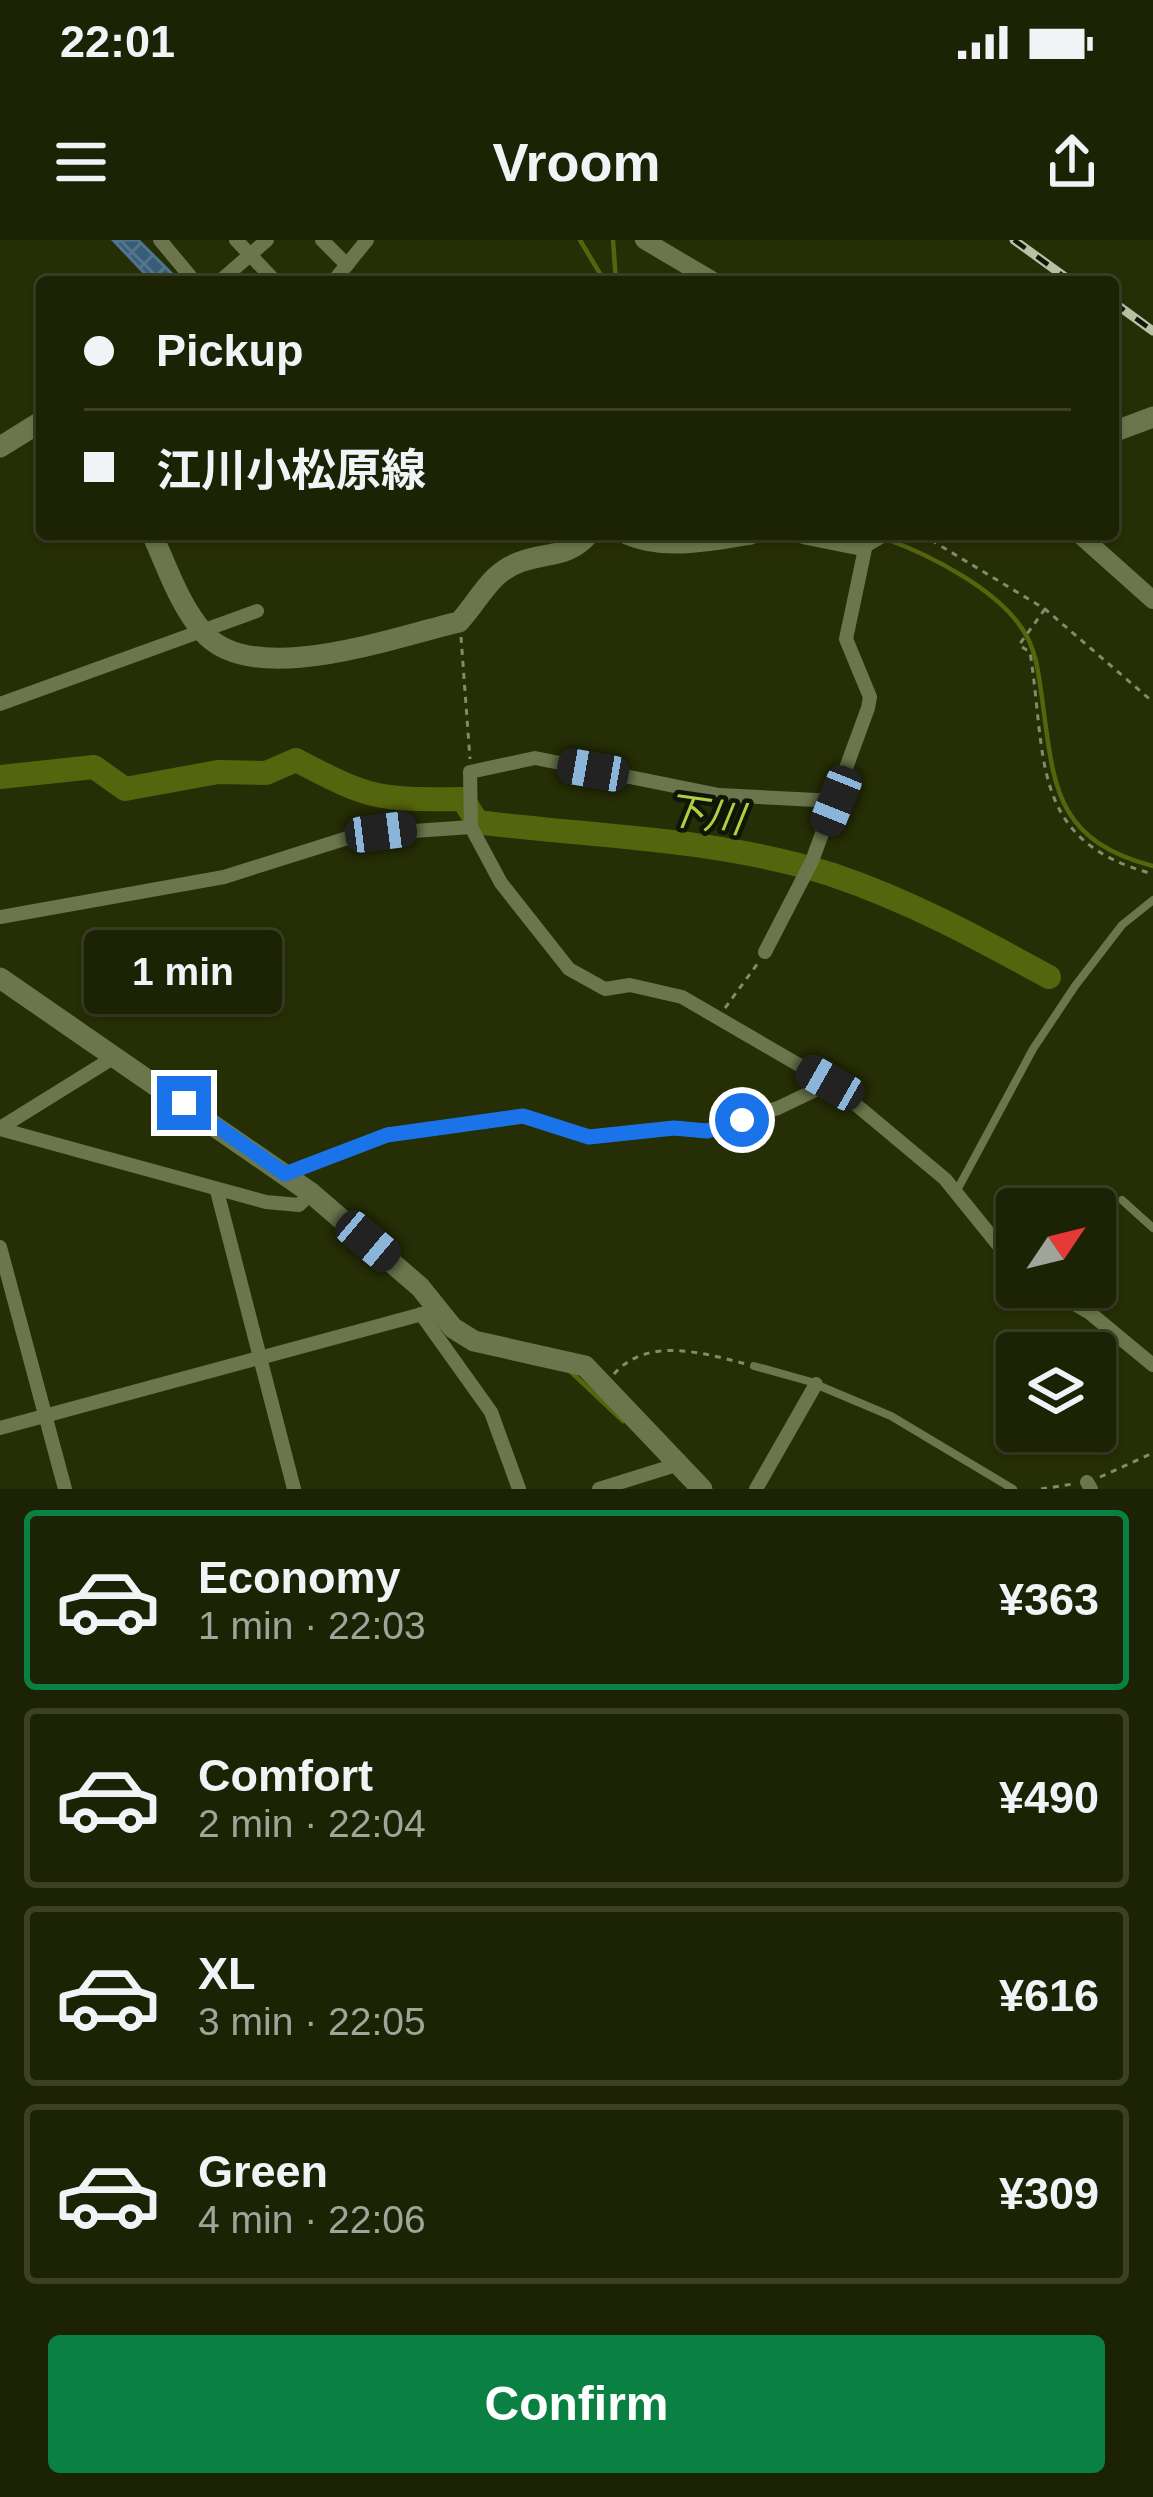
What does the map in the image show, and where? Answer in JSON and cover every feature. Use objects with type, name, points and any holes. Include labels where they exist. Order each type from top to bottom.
[{"type":"main road","points":[[1119,430],[1153,417]]},
{"type":"main road","points":[[0,447],[36,425]]},
{"type":"main road","points":[[155,540],[180,598],[202,631],[236,654],[270,660],[460,622],[481,590],[504,571],[521,561],[565,553],[581,540]]},
{"type":"main road","points":[[641,540],[712,540]]},
{"type":"main road","points":[[0,978],[311,1193],[420,1287],[429,1312],[474,1341],[566,1358],[585,1366],[702,1489]]},
{"type":"street","points":[[160,240],[190,276]]},
{"type":"street","points":[[236,240],[270,276]]},
{"type":"street","points":[[226,276],[268,240]]},
{"type":"street","points":[[322,240],[347,265]]},
{"type":"street","points":[[338,276],[367,240]]},
{"type":"street","points":[[644,240],[705,276]]},
{"type":"street","points":[[765,952],[836,801],[870,697],[846,640],[873,540]]},
{"type":"street","points":[[1086,540],[1153,600]]},
{"type":"street","points":[[0,704],[257,611]]},
{"type":"street","points":[[836,801],[719,795],[535,758],[470,772],[471,827],[533,930],[569,969],[605,989],[652,988],[720,1015],[830,1083],[916,1151],[996,1243]]},
{"type":"street","points":[[0,917],[224,877],[357,836],[471,827]]},
{"type":"street","points":[[0,1129],[116,1056]]},
{"type":"street","points":[[285,1174],[387,1135],[523,1116],[589,1137],[674,1128],[707,1131],[778,1108],[830,1083]]},
{"type":"street","points":[[0,1129],[217,1191],[299,1204],[311,1193]]},
{"type":"street","points":[[217,1191],[294,1489]]},
{"type":"street","points":[[0,1247],[65,1489]]},
{"type":"street","points":[[1082,1308],[1153,1365]]},
{"type":"street","points":[[0,1427],[429,1312],[491,1412],[520,1489]]},
{"type":"street","points":[[756,1489],[816,1384]]},
{"type":"street","points":[[599,1489],[679,1464]]},
{"type":"lane","points":[[955,1194],[1033,1049],[1075,986],[1122,926],[1153,900]]},
{"type":"lane","points":[[1122,1200],[1153,1228]]},
{"type":"lane","points":[[754,1366],[816,1384],[891,1416],[1013,1489]]},
{"type":"path","points":[[930,540],[1045,609],[1153,702]]},
{"type":"path","points":[[1045,609],[1019,645],[1030,652],[1050,797],[1076,838],[1097,855],[1153,874]]},
{"type":"path","points":[[460,622],[470,772]]},
{"type":"path","points":[[720,1015],[765,952]]},
{"type":"path","points":[[608,1388],[617,1369],[648,1354],[701,1352],[754,1366]]},
{"type":"building","points":[[113,240],[138,240],[174,276],[147,276]]},
{"type":"waterway","points":[[580,240],[601,276]]},
{"type":"waterway","points":[[613,240],[616,276]]},
{"type":"waterway","points":[[888,540],[961,575],[1011,615],[1035,659],[1055,779],[1064,803],[1094,840],[1153,866]]},
{"type":"waterway","name":"下川","points":[[0,777],[94,767],[125,789],[218,772],[266,773],[296,760],[375,794],[463,799],[477,822],[702,846],[833,875],[916,908],[1049,977]]},
{"type":"waterway","points":[[570,1371],[623,1421]]},
{"type":"railway","points":[[1014,240],[1064,276]]},
{"type":"railway","points":[[1119,306],[1153,331]]},
{"type":"route","points":[[184,1103],[285,1174],[387,1135],[523,1116],[589,1137],[674,1128],[707,1131],[742,1120]]}]
